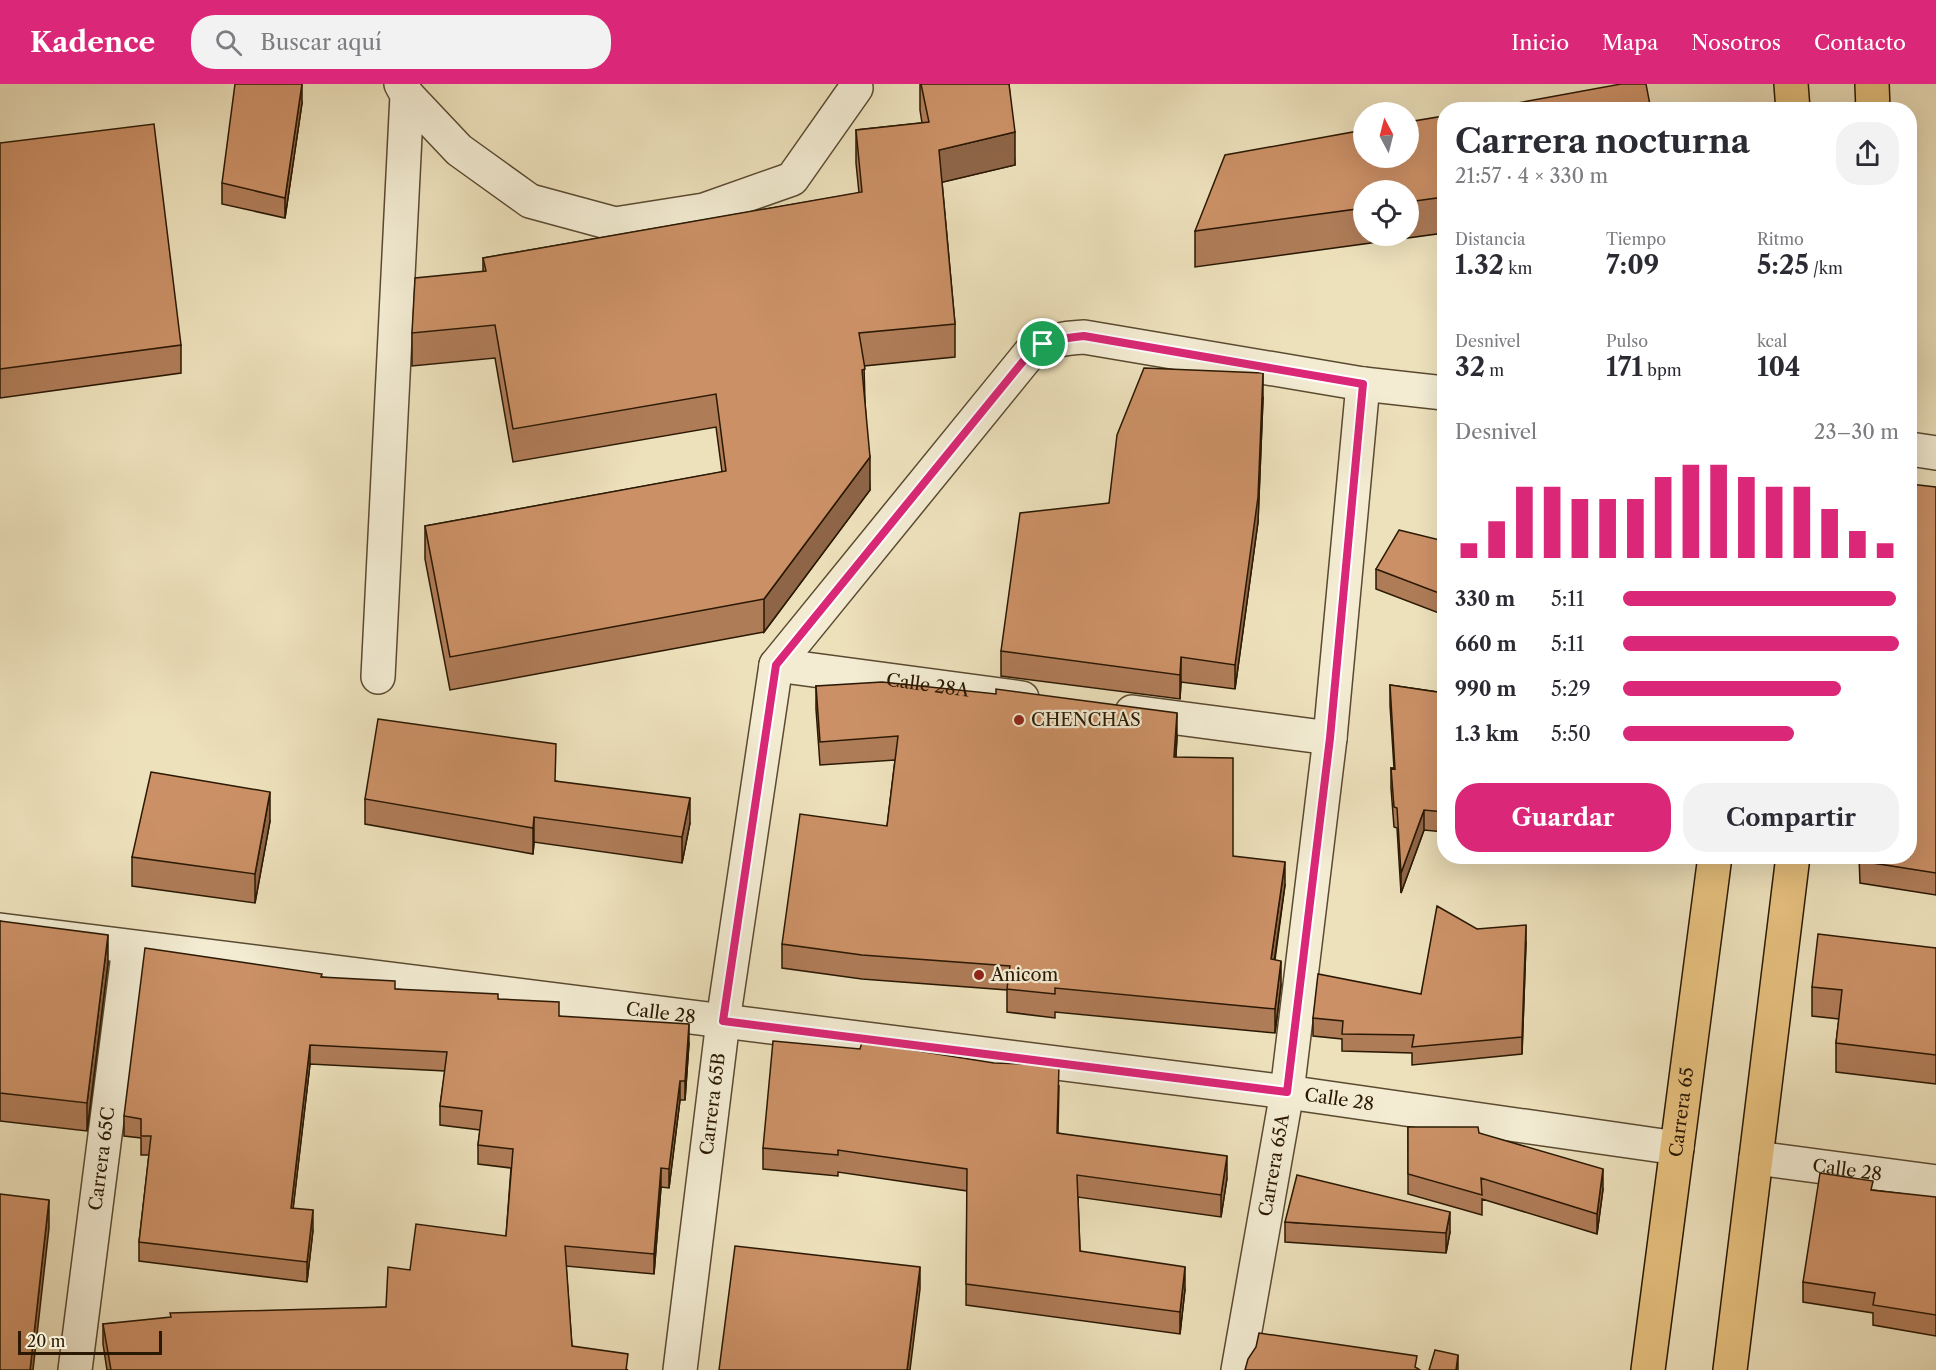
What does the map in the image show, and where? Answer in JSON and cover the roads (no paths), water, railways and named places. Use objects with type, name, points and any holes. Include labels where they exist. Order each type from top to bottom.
[{"type":"main road","points":[[1791,84],[1792,102]]},
{"type":"main road","points":[[1872,84],[1873,102]]},
{"type":"main road","name":"Carrera 65","points":[[1648,1370],[1714,864]]},
{"type":"main road","points":[[1730,1370],[1792,864]]},
{"type":"street","points":[[404,89],[459,150],[530,201],[615,225],[704,210],[792,179],[856,88]]},
{"type":"street","points":[[378,677],[404,89]]},
{"type":"street","points":[[776,665],[1029,354],[1043,344],[1060,338],[1084,336],[1363,384],[1437,392]]},
{"type":"street","name":"Carrera 65A","points":[[1238,1370],[1287,1092],[1330,738],[1363,384]]},
{"type":"street","points":[[1917,450],[1936,453]]},
{"type":"street","name":"Calle 28A","points":[[776,665],[1047,701]]},
{"type":"street","name":"Carrera 65B","points":[[680,1370],[723,1021],[776,665]]},
{"type":"street","points":[[1106,709],[1330,738]]},
{"type":"street","name":"Calle 28","points":[[0,930],[1287,1092],[1677,1148]]},
{"type":"street","name":"Carrera 65C","points":[[75,1370],[129,946]]},
{"type":"street","name":"Calle 28","points":[[1756,1158],[1936,1182]]},
{"type":"place","name":"CHENCHAS","points":[[1019,720]]},
{"type":"place","name":"Anicom","points":[[979,975]]}]
